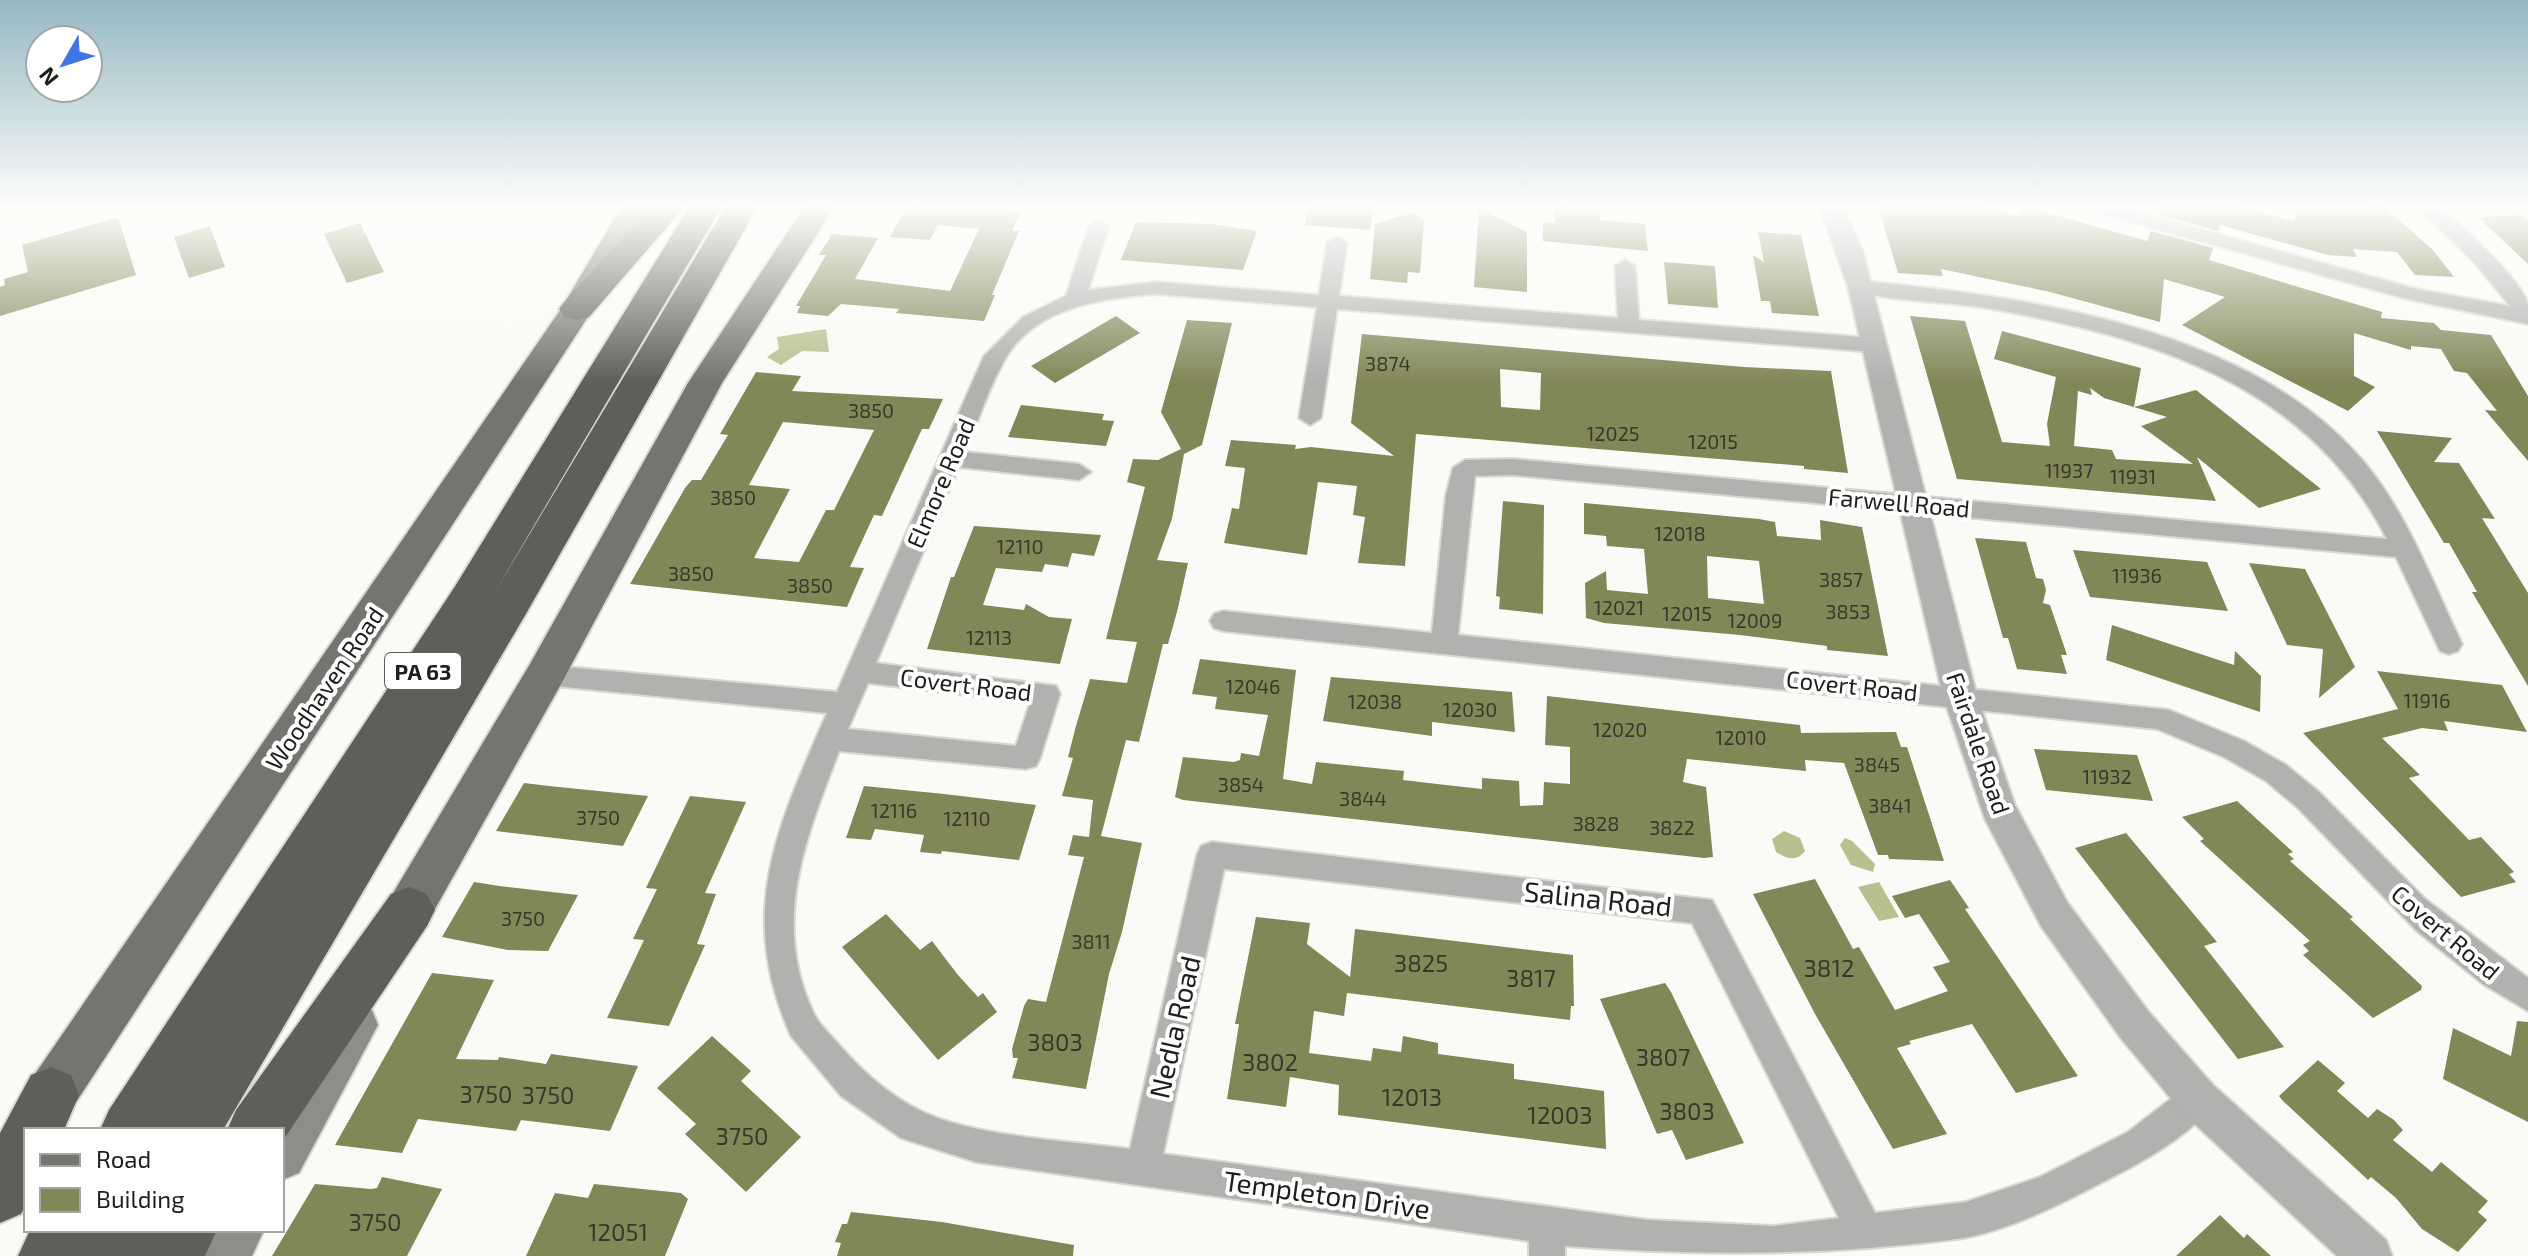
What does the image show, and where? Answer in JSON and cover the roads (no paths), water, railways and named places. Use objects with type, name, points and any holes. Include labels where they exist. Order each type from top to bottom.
[{"type":"highway","points":[[577,309],[617,265]]},
{"type":"highway","name":"PA 63","points":[[130,1128],[469,599],[671,265]]},
{"type":"highway","name":"PA 63","points":[[192,1128],[512,601],[708,265]]},
{"type":"highway","points":[[257,1128],[409,910]]},
{"type":"highway","points":[[0,1193],[24,1148]]},
{"type":"highway","points":[[49,1256],[64,1232]]},
{"type":"highway","points":[[114,1256],[129,1232]]},
{"type":"highway","points":[[169,1256],[186,1232]]},
{"type":"main road","name":"Woodhaven Road","points":[[37,1123],[577,309],[603,265]]},
{"type":"main road","points":[[284,1152],[355,1028],[409,910],[545,675],[705,383],[782,265]]},
{"type":"main road","name":"Woodhaven Road","points":[[0,1163],[24,1137]]},
{"type":"main road","points":[[224,1256],[238,1232]]},
{"type":"street","points":[[1086,265],[1076,296],[1156,288],[1874,345]]},
{"type":"street","points":[[1310,418],[1334,265]]},
{"type":"street","name":"Fairdale Road","points":[[1855,265],[1960,696],[1998,808],[2054,914],[2134,1024],[2198,1099],[2370,1256]]},
{"type":"street","points":[[2305,265],[2414,295],[2528,317]]},
{"type":"street","points":[[2489,265],[2509,287],[2528,317]]},
{"type":"street","points":[[1625,266],[1629,325]]},
{"type":"street","points":[[1861,287],[1920,291],[2031,310],[2107,329],[2224,371],[2272,396],[2327,437],[2349,459],[2403,549],[2449,644]]},
{"type":"street","name":"Elmore Road","points":[[845,704],[995,356],[1029,321],[1076,296]]},
{"type":"street","points":[[950,458],[1079,472]]},
{"type":"street","name":"Farwell Road","points":[[1444,642],[1458,495],[1465,468],[1513,467],[2403,549]]},
{"type":"street","name":"Covert Road","points":[[1223,621],[2159,718],[2226,744],[2274,771],[2315,804],[2397,894],[2457,945],[2528,996]]},
{"type":"street","name":"Covert Road","points":[[830,739],[1026,758],[1046,694],[861,672]]},
{"type":"street","points":[[545,675],[845,704]]},
{"type":"street","name":"Templeton Drive","points":[[845,704],[787,850],[778,905],[781,963],[802,1025],[853,1085],[913,1126],[976,1145],[1143,1167],[1547,1241],[1648,1238],[1773,1244],[1867,1235],[1966,1220],[2047,1192],[2140,1144],[2198,1099]]},
{"type":"street","name":"Salina Road","points":[[1205,886],[1212,855],[1701,910],[1867,1235]]},
{"type":"street","name":"Nedla Road","points":[[1143,1167],[1205,886]]}]
